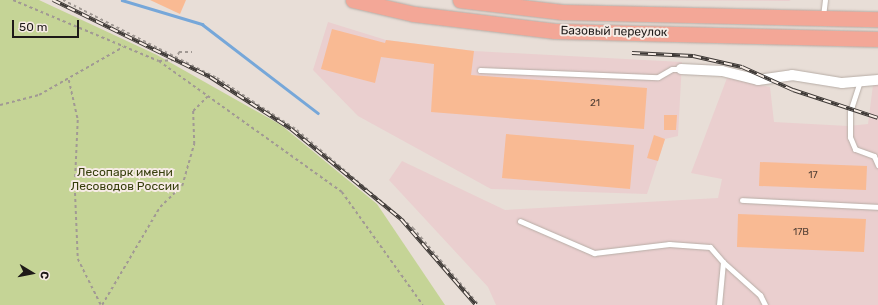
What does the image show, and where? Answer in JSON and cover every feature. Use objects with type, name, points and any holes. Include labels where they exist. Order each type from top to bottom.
[{"type":"main road","name":"Базовый переулок","points":[[353,0],[414,14],[554,31],[878,39]]},
{"type":"main road","name":"Базовый переулок","points":[[460,0],[527,5],[878,19]]},
{"type":"street","points":[[681,69],[722,71],[758,80],[792,75],[842,82],[878,80]]},
{"type":"lane","points":[[823,17],[825,0]]},
{"type":"lane","points":[[480,70],[658,77],[672,69],[681,69]]},
{"type":"lane","points":[[861,80],[850,111],[850,138],[855,149],[874,156],[878,165]]},
{"type":"lane","points":[[742,200],[878,207]]},
{"type":"lane","points":[[520,221],[594,253],[669,244],[710,247],[723,262],[760,295],[765,305]]},
{"type":"lane","points":[[719,305],[723,262]]},
{"type":"path","points":[[13,0],[123,47],[159,60],[342,192],[423,305]]},
{"type":"path","points":[[64,0],[217,78],[302,135],[413,228],[478,305]]},
{"type":"path","points":[[0,105],[39,95],[68,80],[123,47]]},
{"type":"path","points":[[176,58],[179,52],[192,52]]},
{"type":"path","points":[[159,60],[176,58]]},
{"type":"path","points":[[68,80],[78,120],[75,187],[78,259],[102,305]]},
{"type":"path","points":[[102,305],[160,207],[182,186],[194,144],[193,111],[209,95]]},
{"type":"shaded area","points":[[595,0],[791,0],[789,1]]},
{"type":"shaded area","points":[[328,22],[386,40],[474,51],[682,62],[678,136],[665,139],[647,194],[491,189],[358,116],[313,70]]},
{"type":"shaded area","points":[[727,78],[770,87],[774,122],[848,126],[868,124],[873,85],[878,85],[878,305],[496,305],[488,287],[389,180],[402,161],[505,210],[718,198],[722,179],[691,173]]},
{"type":"green space","name":"Лесопарк имени Лесоводов России","points":[[0,0],[39,0],[157,55],[281,125],[377,204],[445,305],[0,305]]},
{"type":"building","points":[[150,0],[186,0],[180,14]]},
{"type":"building","points":[[332,29],[385,43],[386,40],[474,51],[471,75],[647,88],[644,129],[431,112],[434,64],[381,57],[375,83],[321,69]]},
{"type":"building","points":[[664,115],[677,115],[676,130],[664,130]]},
{"type":"building","points":[[506,134],[634,145],[630,189],[502,178]]},
{"type":"building","points":[[654,135],[665,139],[658,161],[647,158]]},
{"type":"building","points":[[760,162],[867,166],[866,190],[759,186]]},
{"type":"building","points":[[738,214],[866,219],[864,252],[737,247]]},
{"type":"waterway","points":[[122,0],[202,24],[318,113]]},
{"type":"railway","points":[[53,0],[210,77],[291,129],[401,219],[476,305]]},
{"type":"railway","points":[[632,53],[693,56],[742,67],[793,90],[878,118]]}]
